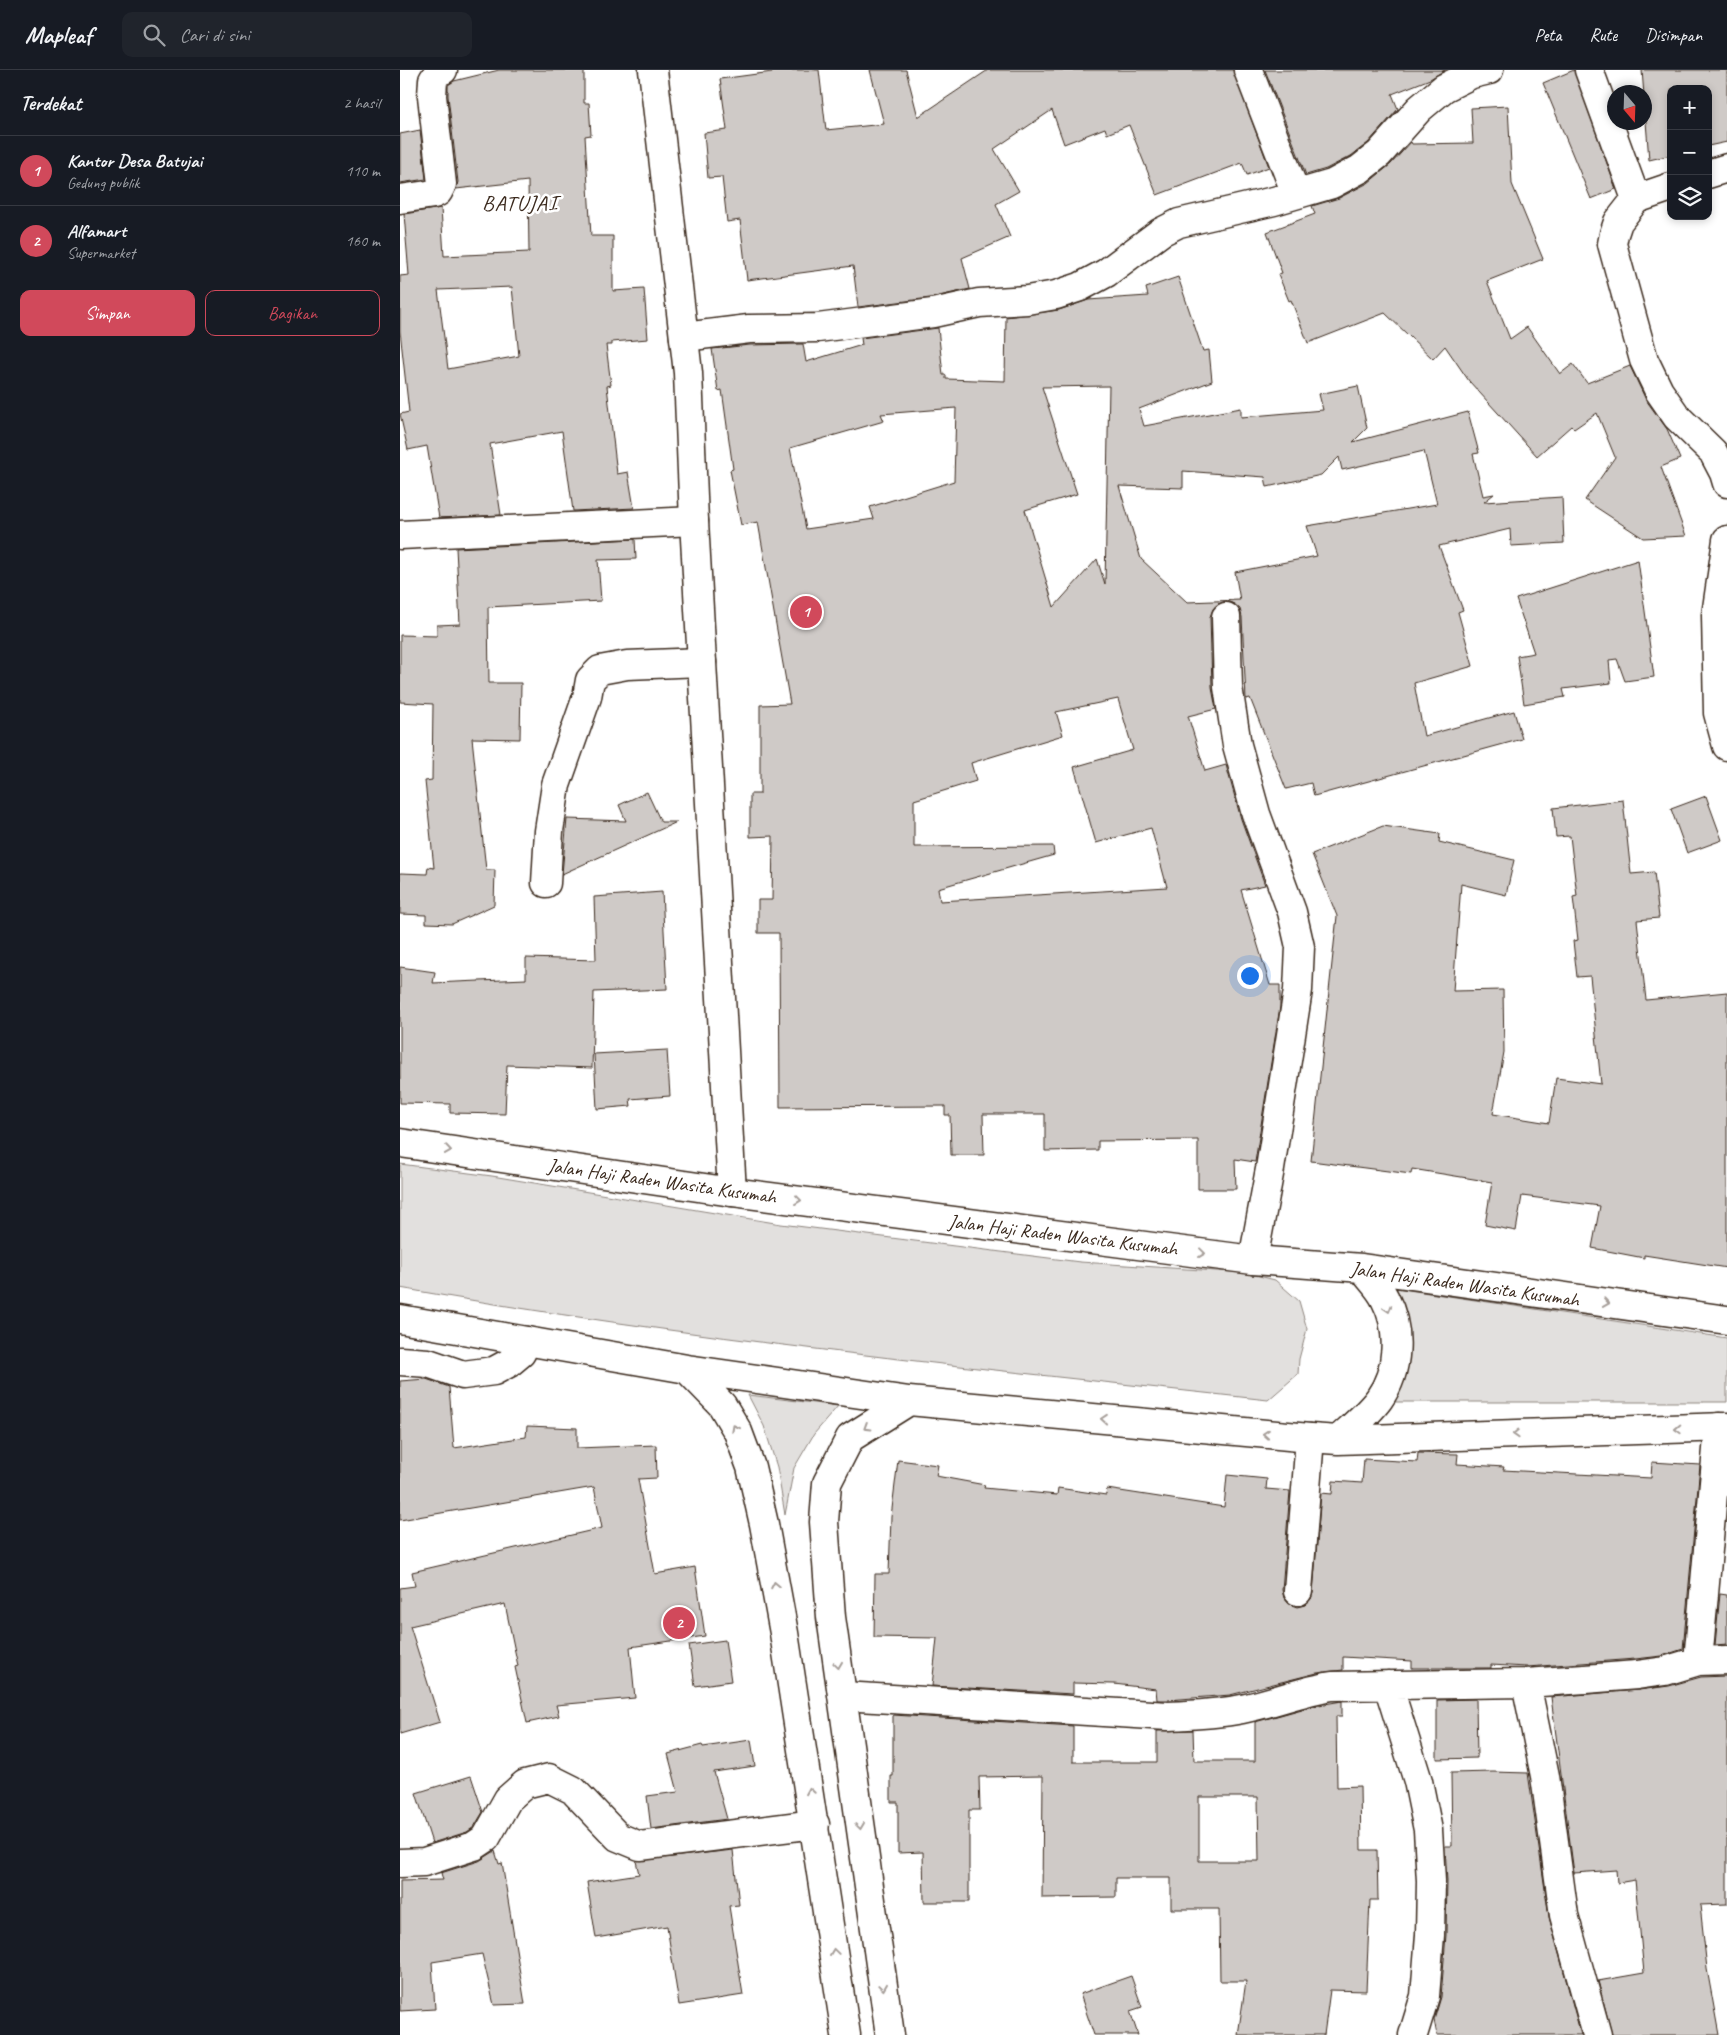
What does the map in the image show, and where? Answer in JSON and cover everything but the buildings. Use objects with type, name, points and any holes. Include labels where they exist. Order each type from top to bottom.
[{"type":"main road","points":[[400,199],[434,194],[438,192],[442,184],[432,96],[433,80],[439,71],[443,70]]},
{"type":"main road","points":[[653,70],[688,373],[694,521],[732,1192]]},
{"type":"main road","points":[[1248,70],[1296,194]]},
{"type":"main road","points":[[684,337],[749,329],[818,328],[933,313],[979,303],[1027,300],[1056,295],[1080,287],[1106,273],[1161,232],[1179,223],[1274,201],[1332,184],[1360,169],[1379,154],[1419,109],[1444,88],[1472,74],[1488,70]]},
{"type":"main road","points":[[1589,70],[1636,199]]},
{"type":"main road","points":[[1712,173],[1727,168]]},
{"type":"main road","points":[[1667,188],[1636,199],[1618,222],[1612,244],[1644,360],[1658,391],[1693,435],[1713,452],[1724,473],[1727,484]]},
{"type":"main road","points":[[400,535],[694,521]]},
{"type":"main road","points":[[1727,540],[1716,615],[1718,713],[1727,746]]},
{"type":"main road","points":[[1226,617],[1228,687],[1237,745],[1256,814],[1292,912],[1300,947],[1298,990],[1270,1169],[1253,1260]]},
{"type":"main road","points":[[546,883],[549,830],[556,785],[590,680],[600,670],[627,665],[702,662]]},
{"type":"main road","name":"Jalan Haji Raden Wasita Kusumah","points":[[400,1143],[732,1192],[1253,1260],[1362,1268],[1727,1320]]},
{"type":"main road","points":[[1338,1440],[1379,1399],[1389,1382],[1395,1359],[1395,1328],[1385,1299],[1362,1268]]},
{"type":"main road","points":[[400,1319],[687,1369],[909,1401],[1310,1438],[1338,1440],[1723,1427],[1698,1661]]},
{"type":"main road","points":[[400,1361],[428,1363],[462,1374],[494,1371],[509,1363],[521,1353],[527,1341]]},
{"type":"main road","points":[[687,1369],[722,1405],[738,1432],[751,1467],[764,1524],[784,1633],[815,1824],[846,2035]]},
{"type":"main road","points":[[888,2035],[831,1617],[824,1522],[827,1483],[850,1438],[909,1401]]},
{"type":"main road","points":[[1298,1591],[1310,1438]]},
{"type":"main road","points":[[843,1696],[1168,1716],[1205,1715],[1243,1709],[1309,1689],[1332,1686],[1526,1682],[1637,1675],[1665,1671],[1698,1661],[1727,1660]]},
{"type":"main road","points":[[1526,1682],[1545,1776],[1564,1915],[1597,2035]]},
{"type":"main road","points":[[1388,1685],[1418,1781],[1428,1830],[1431,1881],[1430,1935],[1425,1996],[1413,2035]]},
{"type":"main road","points":[[400,1864],[424,1862],[474,1846],[486,1838],[508,1799],[525,1784],[549,1778],[574,1790],[618,1837],[640,1846],[815,1824]]},
{"type":"shaded area","points":[[400,1164],[492,1176],[781,1224],[1080,1262],[1247,1273],[1275,1280],[1299,1301],[1307,1329],[1299,1359],[1298,1374],[1268,1400],[942,1364],[724,1337],[616,1323],[400,1288]]},
{"type":"shaded area","points":[[1362,1283],[1727,1338],[1727,1402],[1361,1402],[1381,1365],[1383,1323]]},
{"type":"shaded area","points":[[748,1395],[838,1406],[814,1434],[794,1468],[785,1515],[777,1467],[764,1426]]},
{"type":"place","name":"Kantor Desa Batujai","points":[[806,612]]},
{"type":"place","name":"Alfamart","points":[[679,1623]]},
{"type":"district","name":"BATUJAI","points":[[520,203]]}]
